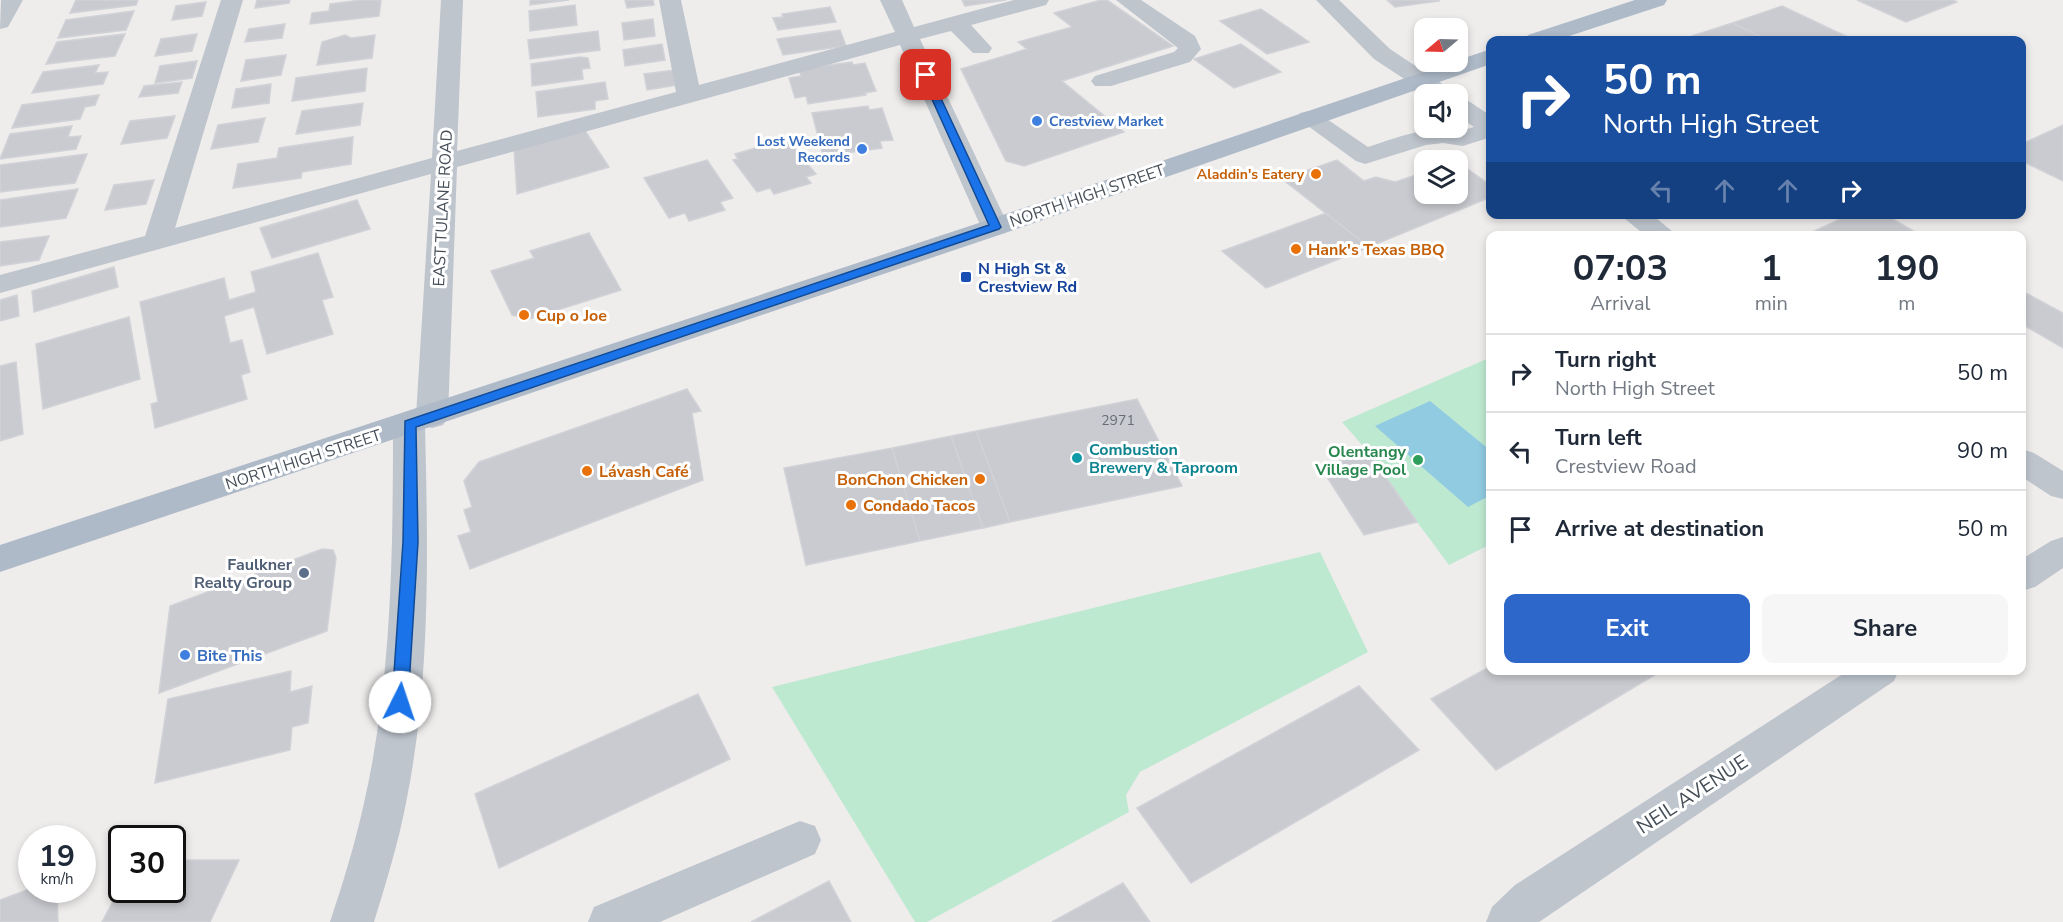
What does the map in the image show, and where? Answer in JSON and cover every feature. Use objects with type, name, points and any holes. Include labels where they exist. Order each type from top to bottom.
[{"type":"main road","points":[[1548,36],[1656,0]]},
{"type":"main road","name":"NORTH HIGH STREET","points":[[0,559],[421,421],[1486,58]]},
{"type":"street","points":[[0,22],[12,0]]},
{"type":"street","points":[[157,241],[232,0]]},
{"type":"street","name":"EAST TULANE ROAD","points":[[352,922],[366,884],[391,780],[399,714],[410,542],[444,162],[452,0]]},
{"type":"street","points":[[670,0],[689,96]]},
{"type":"street","points":[[891,0],[995,227]]},
{"type":"street","points":[[0,284],[1038,0]]},
{"type":"street","points":[[1103,81],[1182,57],[1190,49],[1187,41],[1127,0]]},
{"type":"street","points":[[1327,0],[1371,45],[1426,84]]},
{"type":"street","points":[[955,22],[981,48]]},
{"type":"street","points":[[1309,118],[1365,156],[1423,138],[1443,136],[1463,139],[1482,118]]},
{"type":"street","points":[[1640,219],[1658,231]]},
{"type":"street","points":[[2026,464],[2063,487]]},
{"type":"street","points":[[2026,574],[2063,550]]},
{"type":"street","name":"NEIL AVENUE","points":[[1508,922],[1531,900],[1872,675]]},
{"type":"street","points":[[610,922],[800,840]]},
{"type":"green space","name":"Olentangy Village Pool","points":[[1486,359],[1486,546],[1449,565],[1417,522],[1364,535],[1320,466],[1370,454],[1342,422]]},
{"type":"green space","points":[[1320,552],[1368,652],[1140,772],[1126,795],[1129,812],[927,922],[915,922],[772,687]]},
{"type":"water","points":[[1430,401],[1486,447],[1486,498],[1468,507],[1375,426]]},
{"type":"building","points":[[76,0],[138,0],[136,5],[70,13]]},
{"type":"building","points":[[257,0],[290,0],[289,3],[255,8]]},
{"type":"building","points":[[381,0],[379,16],[310,24],[312,13],[329,11],[330,4]]},
{"type":"building","points":[[530,0],[569,0],[530,5]]},
{"type":"building","points":[[625,0],[653,0],[654,5],[627,8]]},
{"type":"building","points":[[962,0],[1006,0],[965,6]]},
{"type":"building","points":[[1107,0],[1173,46],[1062,81],[1124,132],[1024,166],[1006,161],[961,69],[1027,49],[1018,42],[1072,27],[1054,13]]},
{"type":"building","points":[[1387,0],[1438,0],[1439,1],[1395,7]]},
{"type":"building","points":[[1857,0],[1953,0],[1957,2],[1906,22]]},
{"type":"building","points":[[206,2],[202,16],[172,20],[176,6]]},
{"type":"building","points":[[575,5],[577,25],[530,31],[529,11]]},
{"type":"building","points":[[1782,6],[1846,36],[1760,36],[1732,23]]},
{"type":"building","points":[[830,7],[836,22],[778,30],[773,18],[783,17],[782,14]]},
{"type":"building","points":[[1261,9],[1309,42],[1267,54],[1220,21]]},
{"type":"building","points":[[134,11],[126,30],[58,38],[66,20]]},
{"type":"building","points":[[653,19],[655,36],[624,40],[622,23]]},
{"type":"building","points":[[1732,23],[1760,36],[1692,36]]},
{"type":"building","points":[[285,24],[282,38],[245,42],[249,29]]},
{"type":"building","points":[[840,30],[846,46],[783,55],[777,39]]},
{"type":"building","points":[[598,31],[600,50],[530,59],[528,40]]},
{"type":"building","points":[[125,34],[115,56],[46,64],[57,42]]},
{"type":"building","points":[[197,34],[192,51],[155,56],[161,39]]},
{"type":"building","points":[[345,35],[351,38],[375,35],[372,58],[317,65],[322,42]]},
{"type":"building","points":[[662,44],[665,60],[625,66],[623,50]]},
{"type":"building","points":[[1241,44],[1281,72],[1234,88],[1194,59]]},
{"type":"building","points":[[286,55],[281,75],[241,81],[246,60]]},
{"type":"building","points":[[580,57],[588,58],[590,68],[582,69],[583,79],[532,86],[531,64]]},
{"type":"building","points":[[197,61],[192,78],[155,83],[160,66]]},
{"type":"building","points":[[852,62],[853,65],[865,63],[876,91],[865,93],[866,95],[808,104],[806,96],[795,98],[789,78],[801,76],[799,69]]},
{"type":"building","points":[[99,65],[95,73],[108,72],[103,84],[32,93],[43,72]]},
{"type":"building","points":[[367,68],[365,91],[292,101],[296,78]]},
{"type":"building","points":[[675,70],[678,85],[647,90],[644,74]]},
{"type":"building","points":[[182,82],[178,93],[139,97],[144,86]]},
{"type":"building","points":[[605,82],[608,99],[595,101],[595,109],[538,117],[536,92]]},
{"type":"building","points":[[271,84],[269,103],[232,108],[236,89]]},
{"type":"building","points":[[99,95],[95,105],[85,107],[80,119],[12,128],[22,105]]},
{"type":"building","points":[[363,103],[360,125],[296,134],[302,111]]},
{"type":"building","points":[[868,106],[869,110],[882,108],[893,140],[880,141],[882,148],[823,156],[812,113]]},
{"type":"building","points":[[175,116],[167,138],[121,144],[130,121]]},
{"type":"building","points":[[265,118],[258,142],[211,149],[218,125]]},
{"type":"building","points":[[2063,125],[2063,181],[2026,163],[2026,142]]},
{"type":"building","points":[[72,126],[68,137],[81,136],[76,149],[0,159],[10,134]]},
{"type":"building","points":[[584,129],[609,167],[517,194],[514,148]]},
{"type":"building","points":[[353,137],[351,164],[302,172],[301,178],[233,188],[238,164],[277,158],[279,148]]},
{"type":"building","points":[[787,139],[816,174],[806,177],[811,183],[774,194],[770,188],[757,192],[733,160],[738,159],[735,154]]},
{"type":"building","points":[[87,154],[75,183],[0,192],[0,165]]},
{"type":"building","points":[[707,160],[733,198],[720,202],[725,210],[689,221],[685,213],[669,218],[644,178]]},
{"type":"building","points":[[1337,160],[1364,181],[1376,177],[1395,182],[1414,176],[1414,204],[1468,204],[1468,169],[1486,182],[1486,199],[1369,247],[1282,179]]},
{"type":"building","points":[[154,180],[146,204],[105,210],[114,185]]},
{"type":"building","points":[[78,189],[66,218],[0,227],[0,200]]},
{"type":"building","points":[[357,200],[370,229],[272,258],[260,228]]},
{"type":"building","name":"Hank's Texas BBQ","points":[[1326,213],[1369,247],[1266,288],[1222,251]]},
{"type":"building","points":[[1840,219],[1893,219],[1913,231],[1815,231]]},
{"type":"building","points":[[589,233],[621,290],[529,319],[512,315],[491,271],[534,258],[530,251]]},
{"type":"building","points":[[49,236],[39,260],[0,266],[0,242]]},
{"type":"building","points":[[318,253],[333,297],[322,300],[333,334],[267,354],[254,307],[224,316],[230,343],[242,340],[250,372],[241,375],[247,399],[155,428],[151,404],[158,402],[140,302],[224,278],[229,300],[256,292],[251,272]]},
{"type":"building","points":[[114,267],[118,287],[34,312],[32,291]]},
{"type":"building","points":[[2026,293],[2063,313],[2063,348],[2026,326]]},
{"type":"building","points":[[17,295],[19,316],[0,321],[0,300]]},
{"type":"building","points":[[129,317],[140,379],[43,409],[36,344]]},
{"type":"building","points":[[16,362],[23,434],[0,441],[0,366]]},
{"type":"building","name":"Lávash Café","points":[[687,389],[701,411],[692,413],[703,480],[470,569],[458,536],[471,532],[464,510],[472,507],[464,481],[479,462]]},
{"type":"building","name":"Combustion Brewery & Taproom","points":[[1137,399],[1182,486],[1010,522],[976,431]]},
{"type":"building","name":"BonChon Chicken","points":[[976,431],[1010,522],[983,528],[951,436]]},
{"type":"building","points":[[951,436],[983,528],[920,541],[892,448]]},
{"type":"building","name":"Condado Tacos","points":[[892,448],[920,541],[806,565],[784,468]]},
{"type":"building","points":[[1370,454],[1417,522],[1364,535],[1320,466]]},
{"type":"building","points":[[322,549],[333,550],[336,558],[327,631],[159,693],[170,606]]},
{"type":"building","points":[[1486,669],[1486,675],[1655,675],[1496,770],[1431,699]]},
{"type":"building","points":[[291,671],[290,692],[312,686],[308,723],[292,727],[290,750],[155,783],[168,699]]},
{"type":"building","points":[[1359,686],[1419,750],[1191,883],[1137,808]]},
{"type":"building","points":[[698,694],[730,759],[499,868],[475,794]]},
{"type":"building","points":[[186,860],[239,860],[210,922],[102,922],[112,903],[186,903]]},
{"type":"building","points":[[829,881],[851,922],[751,922]]},
{"type":"building","points":[[1123,883],[1150,922],[1052,922]]},
{"type":"building","points":[[18,893],[18,903],[57,903],[58,922],[0,922],[0,900]]},
{"type":"place","name":"Crestview Market","points":[[1037,121]]},
{"type":"place","name":"Lost Weekend Records","points":[[862,149]]},
{"type":"place","name":"Aladdin's Eatery","points":[[1316,174]]},
{"type":"place","name":"Hank's Texas BBQ","points":[[1296,249]]},
{"type":"place","name":"N High St & Crestview Rd","points":[[966,277]]},
{"type":"place","name":"Cup o Joe","points":[[524,315]]},
{"type":"place","name":"Combustion Brewery & Taproom","points":[[1077,458]]},
{"type":"place","name":"Olentangy Village Pool","points":[[1418,460]]},
{"type":"place","name":"Lávash Café","points":[[587,471]]},
{"type":"place","name":"BonChon Chicken","points":[[980,479]]},
{"type":"place","name":"Condado Tacos","points":[[851,505]]},
{"type":"place","name":"Faulkner Realty Group","points":[[304,573]]},
{"type":"place","name":"Bite This","points":[[185,655]]},
{"type":"route","points":[[400,702],[410,542],[409,425],[995,227],[926,75]]}]
